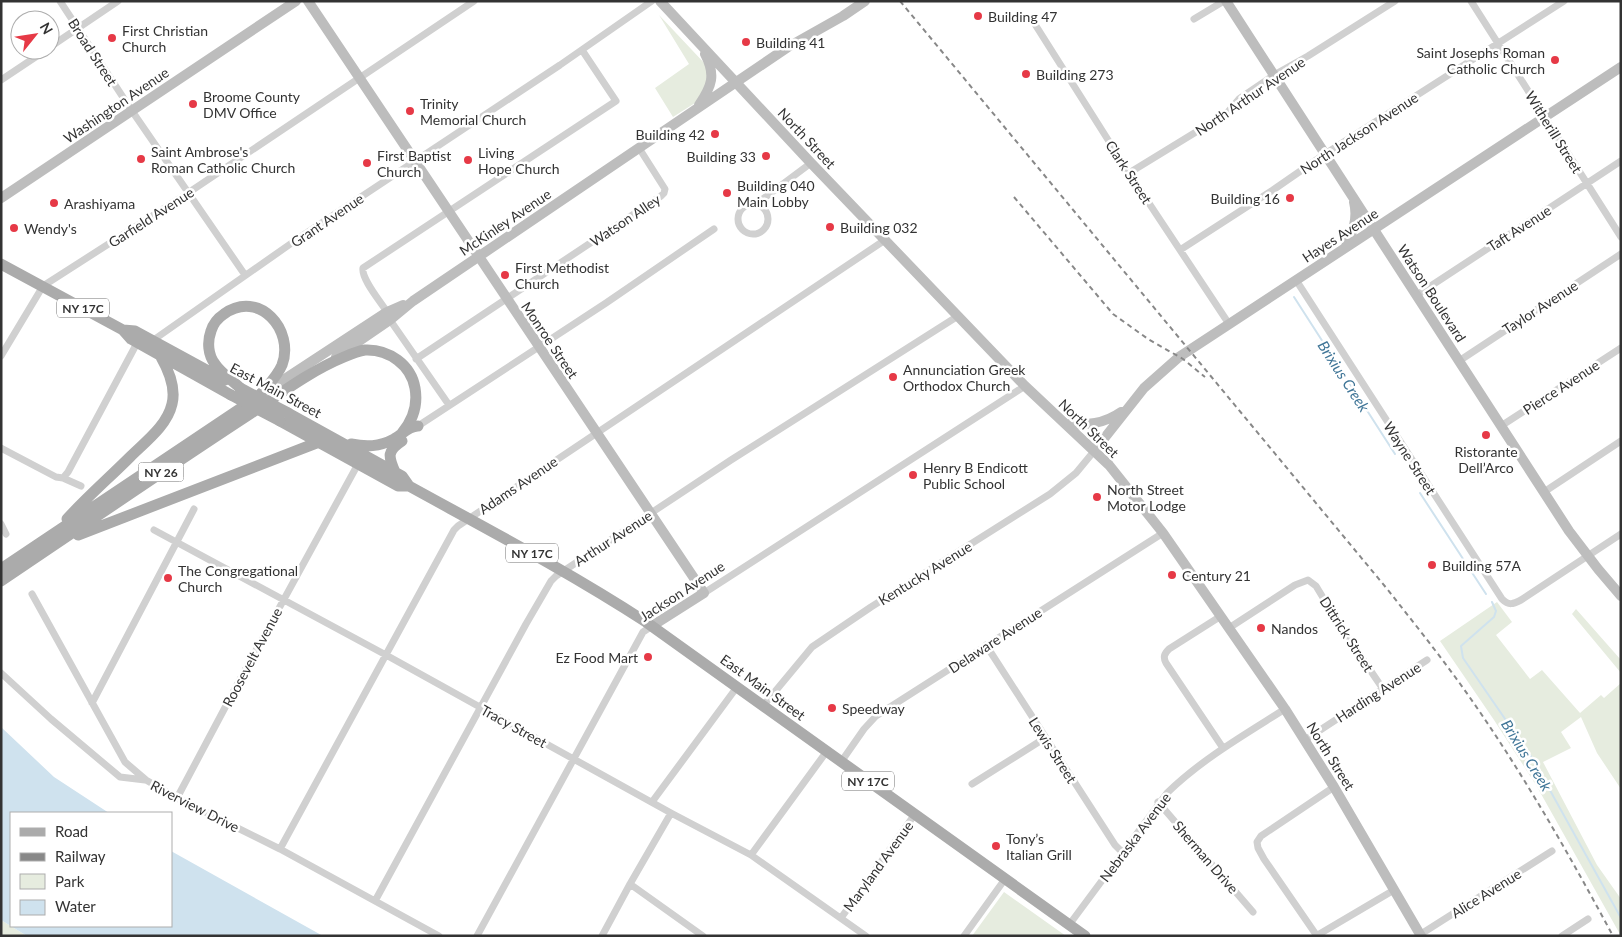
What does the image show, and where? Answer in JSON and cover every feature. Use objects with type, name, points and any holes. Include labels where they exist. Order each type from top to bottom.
[{"type":"main road","name":"East Main Street","points":[[1,264],[123,330],[131,339],[160,356],[236,391]]},
{"type":"main road","points":[[51,536],[259,396],[281,367],[285,352],[280,329],[270,316],[256,308],[234,309],[220,317],[212,328],[208,344],[216,365],[236,391]]},
{"type":"main road","name":"East Main Street","points":[[123,330],[135,331],[284,417],[341,442],[402,476],[409,486],[599,591],[652,626],[1085,936]]},
{"type":"main road","name":"NY 26","points":[[1,581],[322,366],[354,352],[364,350],[387,354],[397,359],[411,376],[416,398],[416,408],[412,419],[402,433]]},
{"type":"main road","name":"NY 26","points":[[1,569],[51,536],[155,432],[169,414],[173,403],[173,390],[168,369],[160,356]]},
{"type":"main road","name":"East Main Street","points":[[284,417],[319,442],[358,464],[398,486],[409,486]]},
{"type":"main road","points":[[341,442],[366,446],[381,445],[395,439],[412,426],[418,426],[416,432],[392,447],[390,454],[395,472]]},
{"type":"main road","points":[[45,551],[86,532],[319,442]]},
{"type":"street","name":"Broad Street","points":[[60,1],[132,111],[245,275]]},
{"type":"street","points":[[60,40],[118,1]]},
{"type":"street","name":"Washington Avenue","points":[[1,198],[296,1]]},
{"type":"street","name":"Monroe Street","points":[[308,1],[704,593]]},
{"type":"street","name":"Garfield Avenue","points":[[1,356],[43,286],[188,193],[474,1]]},
{"type":"street","name":"Grant Avenue","points":[[152,341],[245,275],[582,50],[652,1]]},
{"type":"street","name":"North Street","points":[[660,1],[811,163],[958,316],[1026,386],[1109,465],[1162,533],[1285,709],[1334,787],[1421,935]]},
{"type":"street","name":"McKinley Avenue","points":[[259,396],[413,301],[788,47],[843,16],[865,1]]},
{"type":"street","points":[[1194,19],[1225,1]]},
{"type":"street","name":"Watson Boulevard","points":[[1225,1],[1570,532],[1621,596]]},
{"type":"street","name":"North Arthur Avenue","points":[[1129,173],[1227,113],[1239,99],[1274,75],[1308,56],[1395,1]]},
{"type":"street","name":"Witherill Street","points":[[1471,1],[1621,237]]},
{"type":"street","name":"North Jackson Avenue","points":[[1180,250],[1325,154],[1564,1]]},
{"type":"street","name":"Clark Street","points":[[1031,18],[1129,173],[1229,324]]},
{"type":"street","points":[[697,109],[708,92],[712,81],[710,64],[699,42]]},
{"type":"street","points":[[449,405],[416,359],[367,282],[363,268],[616,100],[582,50]]},
{"type":"street","points":[[1,80],[31,60]]},
{"type":"street","name":"Hayes Avenue","points":[[1095,450],[1144,388],[1179,357],[1621,67]]},
{"type":"street","name":"Watson Alley","points":[[416,359],[664,193],[665,189],[639,148]]},
{"type":"street","name":"Taft Avenue","points":[[1417,295],[1621,161]]},
{"type":"street","points":[[756,204],[765,210],[768,220],[764,229],[751,234],[742,228],[738,221],[742,209],[745,206],[756,204],[811,163]]},
{"type":"street","points":[[1346,246],[1356,221],[1353,196]]},
{"type":"street","points":[[418,426],[714,229]]},
{"type":"street","name":"Adams Avenue","points":[[280,849],[454,530],[468,518],[885,240]]},
{"type":"street","name":"Taylor Avenue","points":[[1460,361],[1621,254]]},
{"type":"street","name":"Wayne Street","points":[[1296,280],[1506,604],[1512,604],[1588,556]]},
{"type":"street","name":"McKinley Avenue","points":[[322,366],[389,316]]},
{"type":"street","name":"Arthur Avenue","points":[[376,900],[551,581],[563,570],[958,316]]},
{"type":"street","points":[[62,478],[68,472],[138,343]]},
{"type":"street","name":"Pierce Avenue","points":[[1501,426],[1621,348]]},
{"type":"street","name":"Jackson Avenue","points":[[477,936],[644,632],[1026,386]]},
{"type":"street","points":[[1067,424],[1090,425],[1106,420],[1128,408]]},
{"type":"street","points":[[1544,492],[1621,440]]},
{"type":"street","points":[[1,448],[56,477],[81,486]]},
{"type":"street","name":"Kentucky Avenue","points":[[763,706],[812,647],[1050,494],[1076,473],[1095,450]]},
{"type":"street","name":"Roosevelt Avenue","points":[[177,798],[283,599],[358,464]]},
{"type":"street","points":[[92,703],[194,509]]},
{"type":"street","points":[[1,524],[6,534]]},
{"type":"street","name":"Tracy Street","points":[[154,530],[386,655],[671,813],[751,854],[866,936]]},
{"type":"street","name":"Delaware Avenue","points":[[841,762],[864,729],[876,716],[1162,533]]},
{"type":"street","points":[[1588,556],[1621,534]]},
{"type":"street","name":"Dittrick Street","points":[[1229,628],[1295,585],[1308,580],[1316,586],[1383,689]]},
{"type":"street","name":"Riverview Drive","points":[[32,594],[125,762],[146,780],[177,798],[280,849],[376,900],[439,936]]},
{"type":"street","points":[[1221,616],[1169,649],[1164,654],[1164,658],[1166,664],[1223,748]]},
{"type":"street","name":"Lewis Street","points":[[986,645],[1115,845],[1123,853]]},
{"type":"street","name":"Harding Avenue","points":[[1305,740],[1427,660]]},
{"type":"street","points":[[1,673],[51,719],[120,777],[146,780]]},
{"type":"street","points":[[652,802],[737,688]]},
{"type":"street","name":"Nebraska Avenue","points":[[1069,924],[1123,853],[1158,802],[1184,776],[1223,748],[1285,709]]},
{"type":"street","points":[[972,784],[1045,738]]},
{"type":"street","points":[[751,854],[827,752]]},
{"type":"street","points":[[1334,787],[1261,836],[1257,842],[1264,859],[1316,935],[1394,890]]},
{"type":"street","name":"Sherman Drive","points":[[1158,802],[1253,912]]},
{"type":"street","points":[[602,936],[671,813]]},
{"type":"street","name":"Maryland Avenue","points":[[840,918],[915,814]]},
{"type":"street","name":"Alice Avenue","points":[[1421,935],[1552,851]]},
{"type":"street","points":[[964,936],[1005,879]]},
{"type":"street","points":[[630,884],[703,936]]},
{"type":"street","points":[[1562,936],[1588,919]]},
{"type":"green space","points":[[659,15],[708,67],[706,96],[673,117],[655,88],[689,64]]},
{"type":"green space","points":[[1497,602],[1512,622],[1496,635],[1530,679],[1542,670],[1580,713],[1601,695],[1604,698],[1621,683],[1621,789],[1597,753],[1581,717],[1561,732],[1571,748],[1543,762],[1597,865],[1621,899],[1621,936],[1536,785],[1440,641]]},
{"type":"green space","points":[[1576,609],[1621,660],[1621,673],[1572,614]]},
{"type":"green space","points":[[1004,892],[1066,936],[972,936]]},
{"type":"green space","points":[[1,920],[27,936],[1,936]]},
{"type":"water","points":[[1,727],[54,777],[107,812],[10,812],[10,926],[1,920]]},
{"type":"water","points":[[172,852],[323,936],[27,936],[12,927],[172,927]]},
{"type":"waterway","name":"Brixius Creek","points":[[1294,297],[1395,454]]},
{"type":"waterway","name":"Brixius Creek","points":[[1420,493],[1486,594]]},
{"type":"waterway","name":"Brixius Creek","points":[[1492,602],[1496,611],[1494,617],[1461,646],[1463,658],[1532,758],[1621,918]]},
{"type":"railway","points":[[900,1],[1388,590],[1442,659],[1492,730],[1529,788],[1613,936]]},
{"type":"railway","points":[[1014,197],[1113,314],[1148,339],[1183,359],[1205,377]]},
{"type":"place","name":"Building 47","points":[[978,16]]},
{"type":"place","name":"First Christian Church","points":[[112,38]]},
{"type":"place","name":"Building 41","points":[[746,42]]},
{"type":"place","name":"Saint Josephs Roman Catholic Church","points":[[1555,60]]},
{"type":"place","name":"Building 273","points":[[1026,74]]},
{"type":"place","name":"Broome County DMV Office","points":[[193,104]]},
{"type":"place","name":"Trinity Memorial Church","points":[[410,111]]},
{"type":"place","name":"Building 42","points":[[715,134]]},
{"type":"place","name":"Building 33","points":[[766,156]]},
{"type":"place","name":"Saint Ambrose's Roman Catholic Church","points":[[141,159]]},
{"type":"place","name":"Living Hope Church","points":[[468,160]]},
{"type":"place","name":"First Baptist Church","points":[[367,163]]},
{"type":"place","name":"Building 040 Main Lobby","points":[[727,193]]},
{"type":"place","name":"Building 16","points":[[1290,198]]},
{"type":"place","name":"Arashiyama","points":[[54,203]]},
{"type":"place","name":"Building 032","points":[[830,227]]},
{"type":"place","name":"Wendy's","points":[[14,228]]},
{"type":"place","name":"First Methodist Church","points":[[505,275]]},
{"type":"place","name":"Annunciation Greek Orthodox Church","points":[[893,377]]},
{"type":"place","name":"Ristorante Dell’Arco","points":[[1486,435]]},
{"type":"place","name":"Henry B Endicott Public School","points":[[913,475]]},
{"type":"place","name":"North Street Motor Lodge","points":[[1097,497]]},
{"type":"place","name":"Building 57A","points":[[1432,565]]},
{"type":"place","name":"Century 21","points":[[1172,575]]},
{"type":"place","name":"The Congregational Church","points":[[168,578]]},
{"type":"place","name":"Nandos","points":[[1261,628]]},
{"type":"place","name":"Ez Food Mart","points":[[648,657]]},
{"type":"place","name":"Speedway","points":[[832,708]]},
{"type":"place","name":"Tony’s Italian Grill","points":[[996,846]]}]
